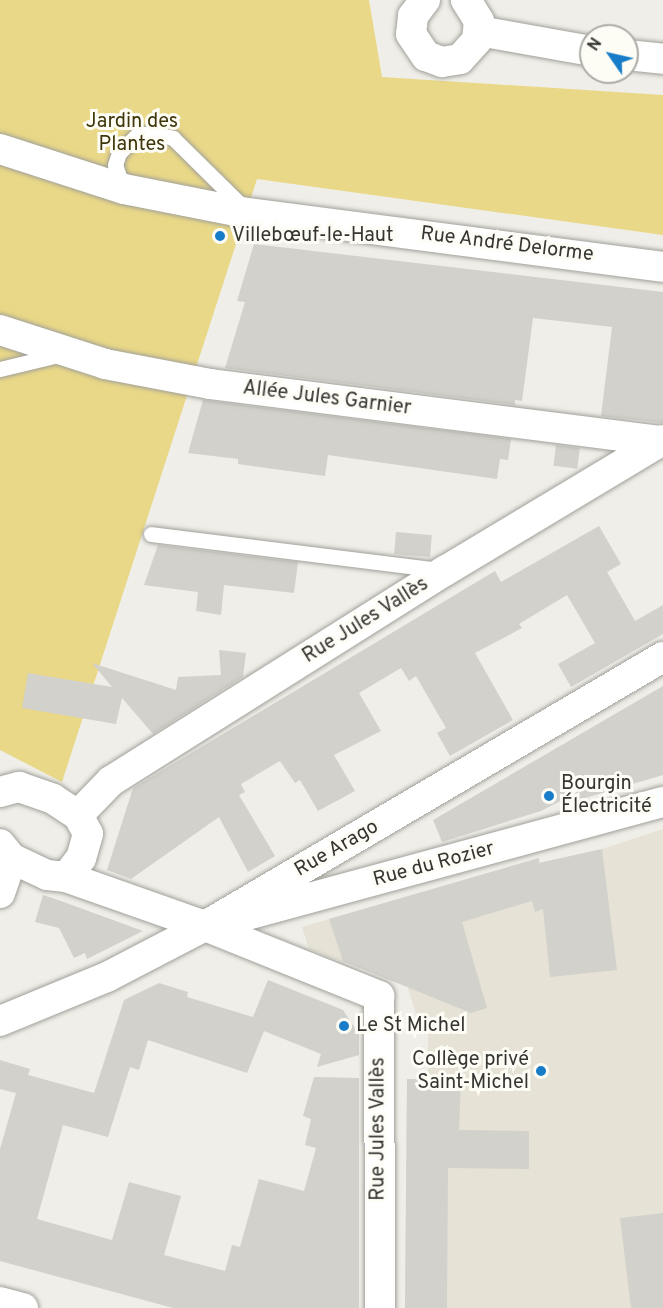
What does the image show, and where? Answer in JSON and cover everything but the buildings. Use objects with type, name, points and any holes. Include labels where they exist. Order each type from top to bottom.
[{"type":"street","points":[[425,0],[411,24],[414,42],[426,56],[442,62],[460,59],[474,47],[479,31],[477,13],[466,0]]},
{"type":"street","points":[[479,31],[579,49]]},
{"type":"street","points":[[639,56],[663,59]]},
{"type":"street","name":"Rue André Delorme","points":[[0,149],[124,189],[249,213],[663,267]]},
{"type":"street","name":"Allée Jules Garnier","points":[[0,330],[67,352],[210,384],[662,440]]},
{"type":"street","name":"Rue Jules Vallès","points":[[78,815],[111,781],[445,571],[662,440]]},
{"type":"street","name":"Rue Arago","points":[[0,1021],[107,977],[206,926],[663,657]]},
{"type":"street","points":[[0,792],[19,787],[53,799],[78,815],[88,834],[81,858],[66,877]]},
{"type":"street","name":"Rue du Rozier","points":[[206,926],[663,802]]},
{"type":"street","points":[[0,893],[6,851]]},
{"type":"street","name":"Rue Jules Vallès","points":[[6,851],[47,875],[66,877],[206,926],[379,996],[380,1308]]},
{"type":"street","points":[[0,1302],[23,1308]]},
{"type":"lane","points":[[124,189],[115,165],[119,153],[137,135],[153,133],[173,138],[249,213]]},
{"type":"lane","points":[[0,369],[67,352]]},
{"type":"lane","points":[[151,534],[445,571]]},
{"type":"shaded area","points":[[663,829],[663,1308],[405,1308],[407,1079],[428,1079],[428,1035],[421,1030],[405,979],[397,983],[309,949],[302,927],[539,858],[540,863],[602,849]]},
{"type":"green space","name":"Jardin des Plantes","points":[[0,0],[369,0],[382,77],[663,95],[663,235],[257,179],[62,782],[0,750]]},
{"type":"place","name":"Villebœuf-le-Haut","points":[[220,236]]},
{"type":"place","name":"Bourgin Électricité","points":[[549,796]]},
{"type":"place","name":"Le St Michel","points":[[344,1026]]},
{"type":"place","name":"Collège privé Saint-Michel","points":[[541,1071]]}]
